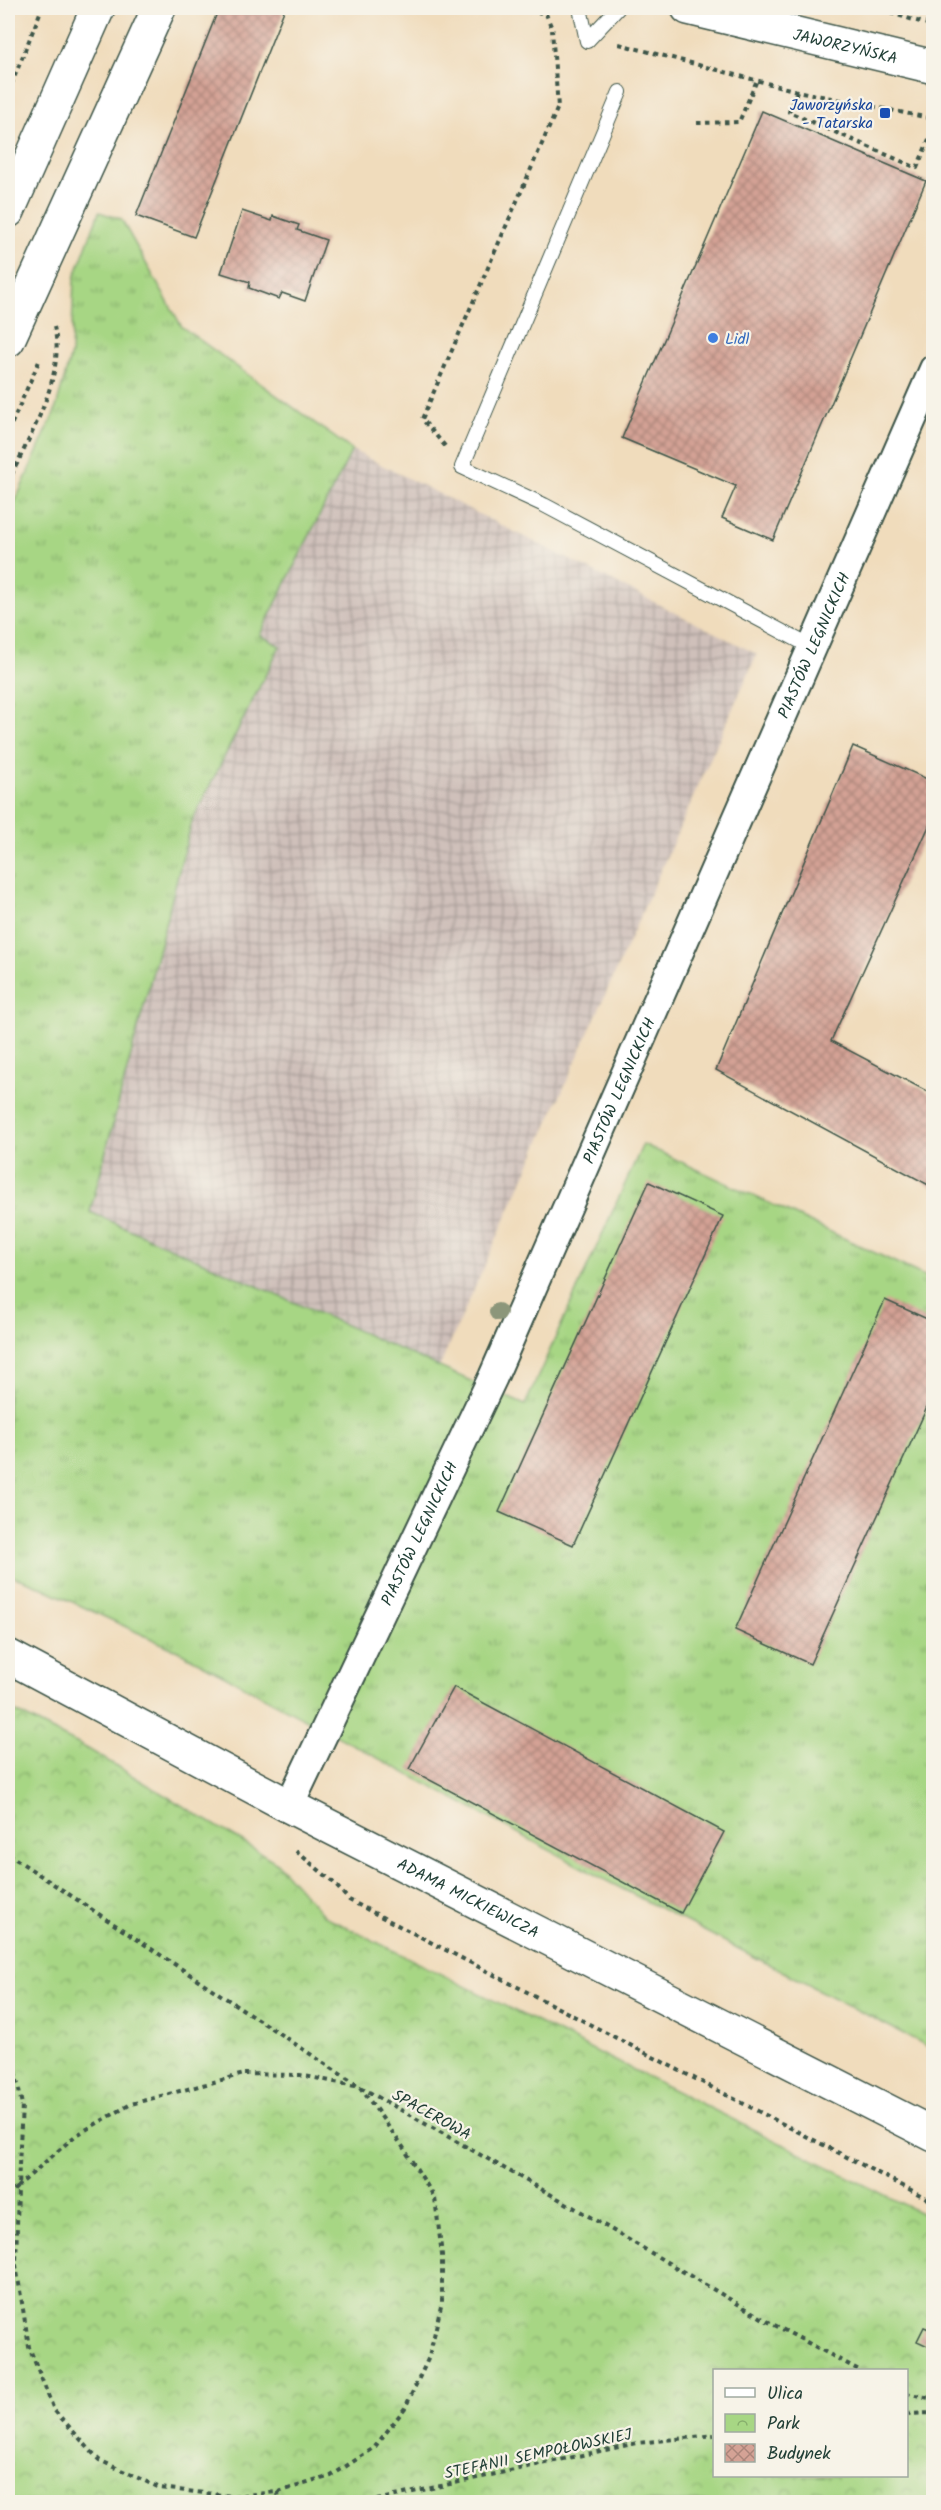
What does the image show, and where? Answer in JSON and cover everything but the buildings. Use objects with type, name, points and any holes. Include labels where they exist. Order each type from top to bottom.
[{"type":"street","points":[[8,211],[98,8]]},
{"type":"street","points":[[8,340],[159,8]]},
{"type":"street","name":"JAWORZYŃSKA","points":[[688,8],[933,67]]},
{"type":"street","name":"PIASTÓW LEGNICKICH","points":[[289,1806],[493,1377],[933,369]]},
{"type":"street","name":"ADAMA MICKIEWICZA","points":[[8,1656],[289,1806],[933,2135]]},
{"type":"lane","points":[[580,8],[587,41]]},
{"type":"lane","points":[[587,41],[618,8]]},
{"type":"lane","points":[[620,92],[462,466],[544,505],[813,648]]},
{"type":"path","points":[[8,93],[42,8]]},
{"type":"path","points":[[462,466],[422,419],[558,107],[552,30],[546,14],[519,8]]},
{"type":"path","points":[[873,8],[933,26]]},
{"type":"path","points":[[552,30],[587,41],[623,45],[797,91],[933,119]]},
{"type":"path","points":[[697,123],[739,122],[757,80]]},
{"type":"path","points":[[797,91],[789,112],[918,168],[933,127]]},
{"type":"path","points":[[8,483],[54,380],[58,341],[54,327],[50,337]]},
{"type":"path","points":[[8,432],[41,357]]},
{"type":"path","points":[[289,1846],[331,1880],[350,1900],[933,2202]]},
{"type":"path","name":"SPACEROWA","points":[[8,1854],[360,2087],[573,2207],[767,2321],[857,2369]]},
{"type":"path","points":[[8,2036],[22,2105],[18,2186],[16,2265],[28,2347],[54,2410],[99,2460],[160,2488],[232,2496],[278,2492],[330,2476],[374,2448],[405,2408],[429,2357],[442,2302],[442,2255],[435,2198],[403,2147],[360,2087],[300,2075],[244,2074],[130,2104],[75,2136],[18,2186],[8,2196]]},
{"type":"path","points":[[908,2393],[933,2399]]},
{"type":"path","points":[[908,2414],[933,2413]]},
{"type":"path","name":"STEFANII SEMPOŁOWSKIEJ","points":[[368,2502],[637,2443],[713,2434]]},
{"type":"path","points":[[278,2492],[279,2502]]},
{"type":"shaded area","points":[[352,450],[757,654],[439,1368],[90,1212],[192,821],[280,646],[260,635]]},
{"type":"green space","points":[[99,212],[121,219],[182,327],[352,450],[260,635],[280,646],[192,821],[90,1212],[525,1405],[643,1144],[933,1280],[933,2049],[609,1882],[182,1653],[32,1583],[8,1575],[8,518],[55,411],[71,354],[74,279]]},
{"type":"green space","points":[[8,1708],[88,1749],[276,1862],[324,1916],[933,2219],[933,2502],[8,2502]]},
{"type":"place","name":"Jaworzyńska - Tatarska","points":[[885,113]]},
{"type":"place","name":"Lidl","points":[[713,338]]}]
